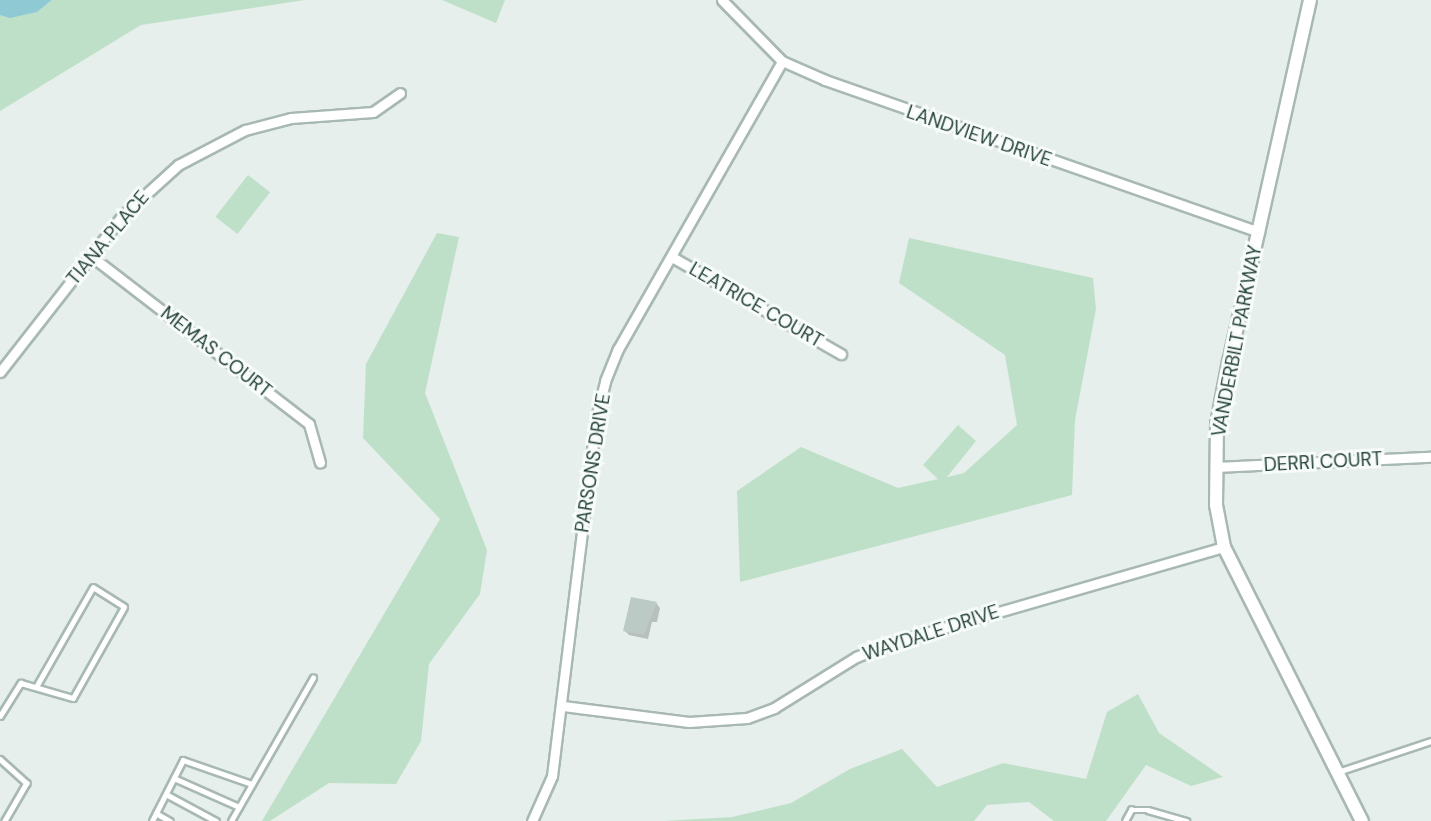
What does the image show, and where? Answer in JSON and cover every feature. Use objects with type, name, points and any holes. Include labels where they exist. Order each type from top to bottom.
[{"type":"main road","name":"VANDERBILT PARKWAY","points":[[1310,0],[1229,362],[1215,467],[1224,547],[1362,821]]},
{"type":"street","name":"LANDVIEW DRIVE","points":[[722,0],[782,61],[877,101],[1259,232]]},
{"type":"street","name":"PARSONS DRIVE","points":[[532,821],[551,776],[563,706],[596,418],[618,349],[782,61]]},
{"type":"street","name":"TIANA PLACE","points":[[0,372],[91,257],[156,183],[209,147],[245,130],[291,118],[373,112],[400,93]]},
{"type":"street","name":"MEMAS COURT","points":[[91,257],[309,424],[320,462]]},
{"type":"street","name":"LEATRICE COURT","points":[[672,257],[841,354]]},
{"type":"street","name":"DERRI COURT","points":[[1215,467],[1431,457]]},
{"type":"street","name":"WAYDALE DRIVE","points":[[563,706],[689,722],[747,718],[774,708],[856,657],[891,643],[1224,547]]},
{"type":"lane","points":[[0,716],[21,683],[73,698],[124,607],[93,588],[37,686]]},
{"type":"lane","points":[[231,821],[313,678]]},
{"type":"lane","points":[[1338,773],[1431,741]]},
{"type":"lane","points":[[0,759],[27,783],[5,821]]},
{"type":"lane","points":[[152,821],[183,760],[252,783]]},
{"type":"lane","points":[[174,778],[239,807]]},
{"type":"lane","points":[[166,794],[216,821]]},
{"type":"lane","points":[[1125,821],[1131,810],[1148,810],[1186,821]]},
{"type":"lane","points":[[156,813],[170,821]]},
{"type":"green space","points":[[52,0],[305,0],[141,25],[0,111],[0,15],[37,12]]},
{"type":"green space","points":[[442,0],[505,0],[496,23]]},
{"type":"green space","points":[[248,175],[270,192],[237,234],[215,217]]},
{"type":"green space","points":[[437,233],[459,237],[425,393],[487,550],[480,594],[429,664],[421,741],[396,784],[329,783],[270,821],[262,821],[440,519],[363,438],[366,364]]},
{"type":"green space","points":[[909,238],[1093,278],[1096,309],[1075,420],[1072,495],[740,582],[737,491],[801,447],[898,488],[938,479],[923,465],[958,425],[976,441],[947,477],[964,473],[1017,425],[1005,355],[899,283]]},
{"type":"green space","points":[[1138,694],[1159,733],[1223,777],[1191,786],[1146,765],[1106,821],[1054,821],[1029,802],[987,805],[974,821],[664,821],[732,817],[791,803],[850,769],[902,749],[937,787],[1003,763],[1086,779],[1107,712]]},
{"type":"water","points":[[0,0],[52,0],[37,12],[10,18],[0,15]]},
{"type":"building","points":[[631,597],[657,602],[644,635],[623,631]]}]
